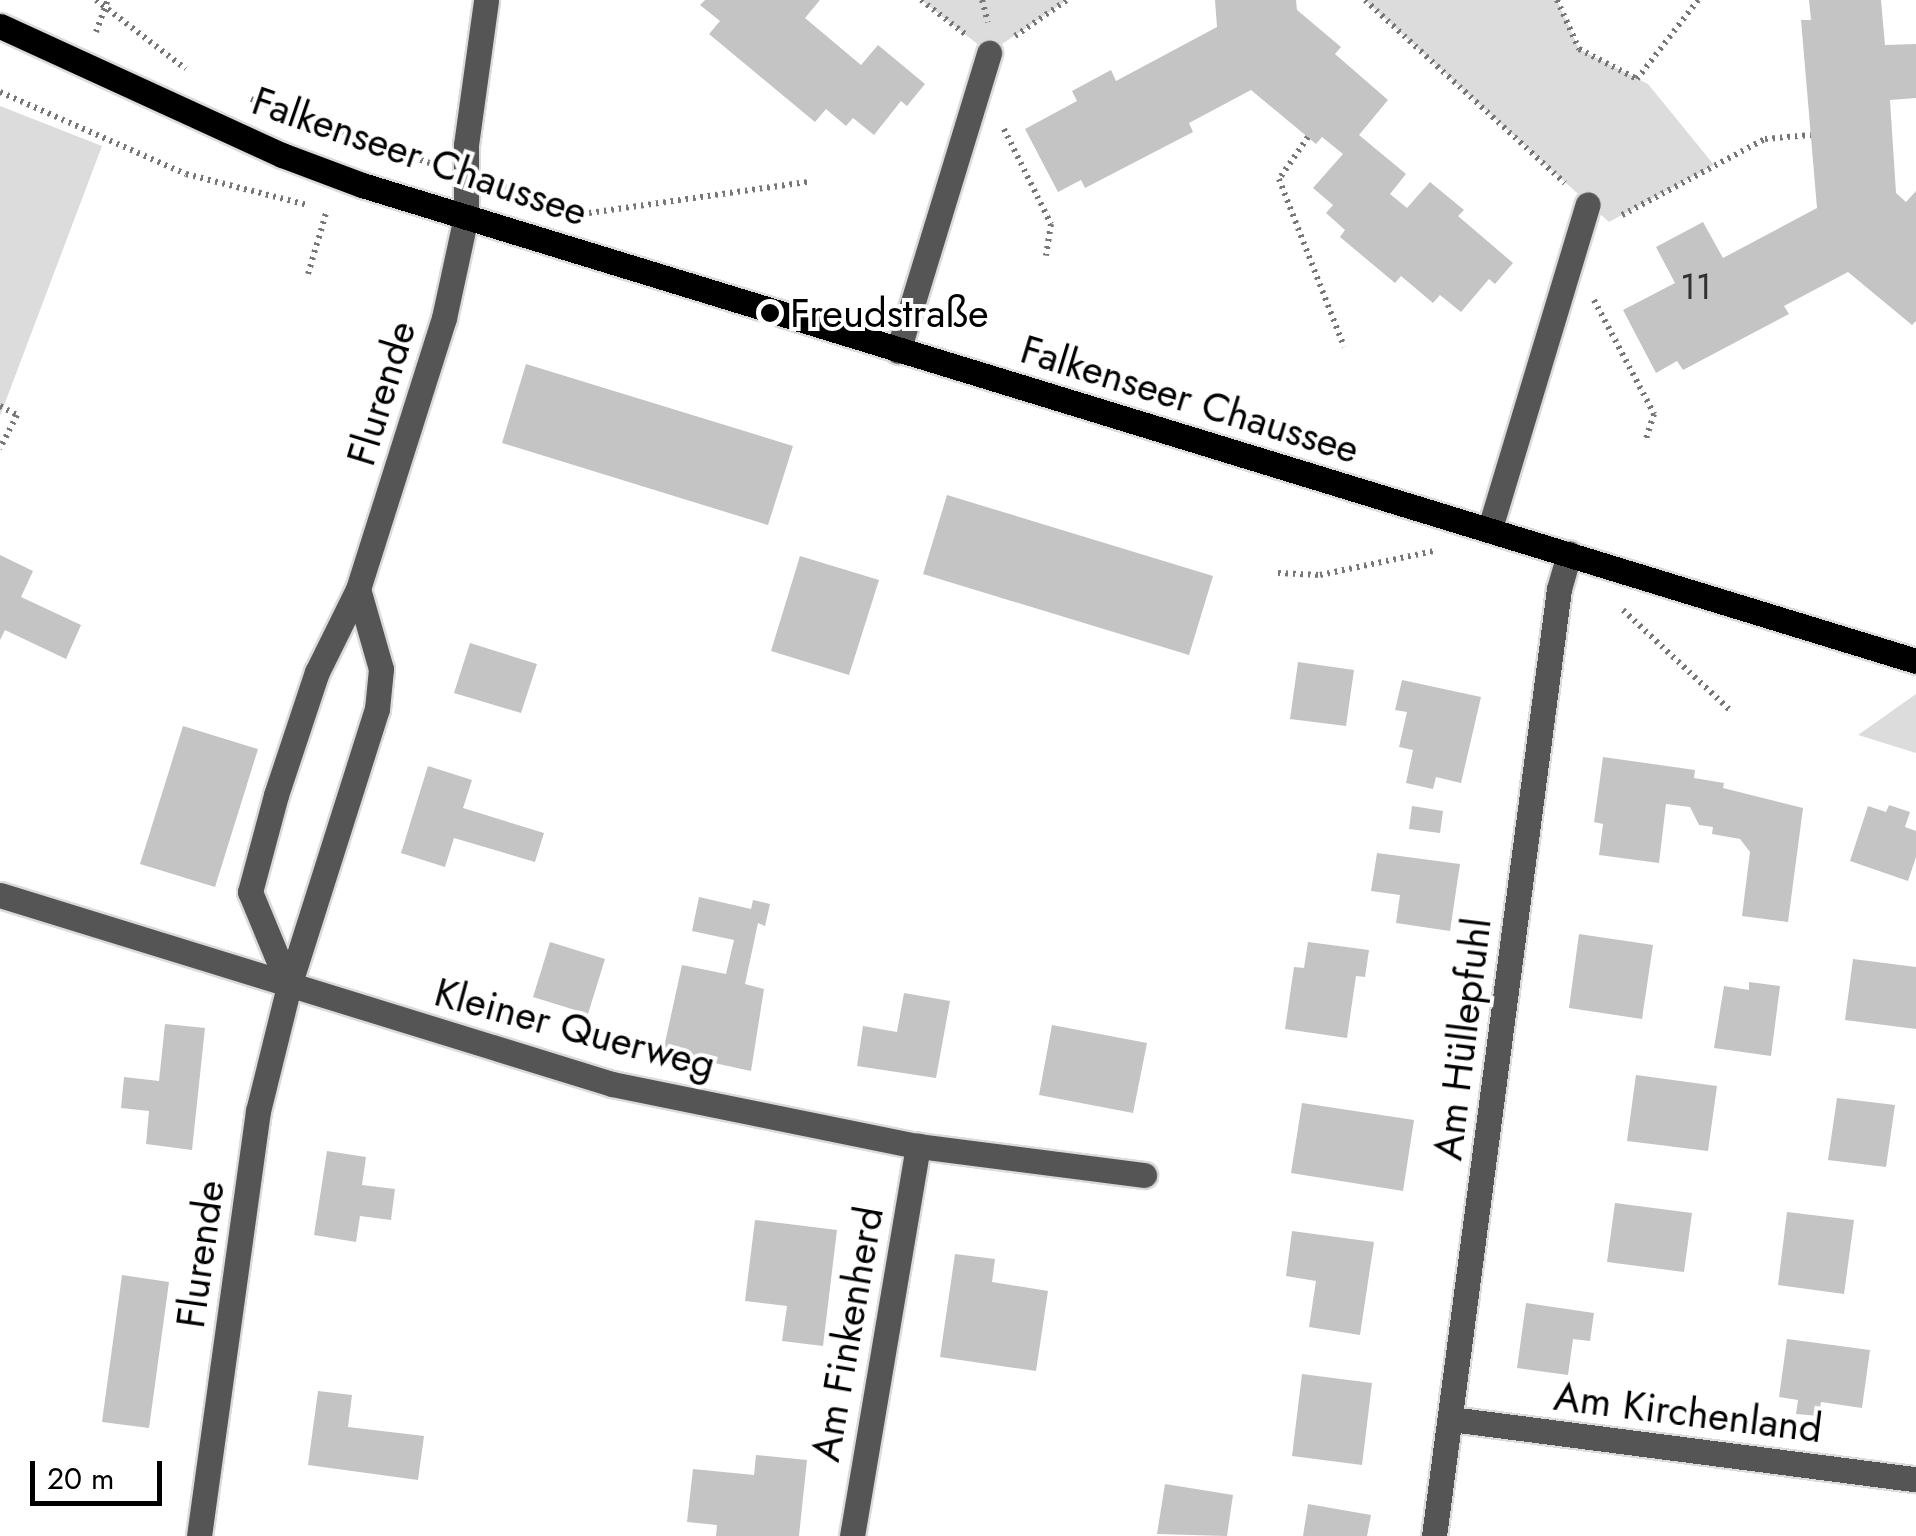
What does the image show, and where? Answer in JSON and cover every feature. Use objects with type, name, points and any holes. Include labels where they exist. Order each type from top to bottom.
[{"type":"main road","name":"Falkenseer Chaussee","points":[[0,26],[282,155],[466,216],[1916,661]]},
{"type":"street","points":[[466,216],[466,145],[486,0]]},
{"type":"street","points":[[898,350],[989,54]]},
{"type":"street","points":[[1490,528],[1588,204]]},
{"type":"street","name":"Flurende","points":[[290,986],[250,892],[276,795],[317,672],[358,589],[444,318],[466,216]]},
{"type":"street","name":"Am Hüllepfuhl","points":[[1434,1536],[1559,589],[1569,552]]},
{"type":"street","name":"Flurende","points":[[199,1536],[258,1111],[290,986],[377,709],[381,669],[358,589]]},
{"type":"street","name":"Kleiner Querweg","points":[[0,894],[612,1084],[918,1146],[1144,1175]]},
{"type":"street","name":"Am Finkenherd","points":[[852,1536],[918,1146]]},
{"type":"street","name":"Am Kirchenland","points":[[1450,1419],[1916,1480]]},
{"type":"path","points":[[96,0],[199,80]]},
{"type":"path","points":[[922,0],[989,54],[1068,0]]},
{"type":"path","points":[[1365,0],[1588,204]]},
{"type":"path","points":[[1557,0],[1580,49],[1638,78],[1698,0]]},
{"type":"path","points":[[0,92],[186,174],[331,212],[308,274]]},
{"type":"path","points":[[234,93],[375,144]]},
{"type":"path","points":[[975,96],[990,101],[1051,224],[1046,256]]},
{"type":"path","points":[[1577,238],[1766,139],[1811,135]]},
{"type":"path","points":[[1308,138],[1279,179],[1344,347]]},
{"type":"path","points":[[496,184],[589,213],[808,182]]},
{"type":"path","points":[[1567,272],[1582,277],[1654,414],[1645,442]]},
{"type":"path","points":[[0,406],[17,415],[0,449]]},
{"type":"path","points":[[1278,573],[1320,575],[1433,551],[1449,556]]},
{"type":"path","points":[[1616,608],[1627,612],[1730,710]]},
{"type":"shaded area","points":[[921,0],[1067,0],[989,53]]},
{"type":"shaded area","points":[[1365,0],[1557,0],[1579,49],[1648,84],[1714,165],[1609,222]]},
{"type":"shaded area","points":[[0,106],[102,146],[0,416]]},
{"type":"shaded area","points":[[1916,694],[1916,753],[1858,735]]},
{"type":"building","points":[[705,0],[820,0],[805,18],[861,65],[878,45],[925,84],[907,106],[901,101],[874,135],[853,118],[846,126],[826,109],[815,122],[709,34],[720,21],[700,5]]},
{"type":"building","points":[[1215,0],[1296,0],[1297,10],[1341,47],[1335,54],[1388,100],[1359,135],[1406,174],[1390,194],[1407,208],[1430,182],[1464,210],[1458,216],[1513,263],[1495,284],[1489,279],[1461,312],[1440,295],[1433,303],[1401,276],[1395,283],[1340,237],[1345,230],[1326,213],[1333,205],[1313,188],[1343,154],[1322,137],[1316,144],[1251,90],[1189,123],[1193,132],[1085,188],[1081,180],[1058,192],[1025,129],[1077,101],[1072,91],[1111,70],[1116,81],[1217,27]]},
{"type":"building","points":[[1809,0],[1881,0],[1885,45],[1916,44],[1916,98],[1890,100],[1896,193],[1906,202],[1916,191],[1916,321],[1912,325],[1848,272],[1784,306],[1789,314],[1683,370],[1677,361],[1656,373],[1623,310],[1675,283],[1656,247],[1703,222],[1723,258],[1817,208],[1801,20],[1811,20]]},
{"type":"building","points":[[526,364],[793,446],[768,525],[502,443]]},
{"type":"building","points":[[947,495],[1213,576],[1189,655],[923,574]]},
{"type":"building","points":[[0,555],[33,571],[21,597],[81,625],[66,659],[5,630],[0,640]]},
{"type":"building","points":[[800,556],[879,580],[849,675],[771,651]]},
{"type":"building","points":[[470,643],[537,664],[521,713],[454,693]]},
{"type":"building","points":[[1298,662],[1354,670],[1346,726],[1290,719]]},
{"type":"building","points":[[1402,680],[1481,697],[1461,783],[1436,777],[1433,789],[1406,783],[1413,750],[1399,747],[1407,712],[1395,710]]},
{"type":"building","points":[[183,726],[258,749],[215,887],[140,864]]},
{"type":"building","points":[[1603,757],[1695,770],[1694,778],[1724,783],[1723,788],[1803,808],[1788,922],[1742,916],[1750,852],[1740,839],[1712,834],[1713,827],[1699,825],[1690,807],[1666,804],[1659,863],[1599,855],[1603,824],[1594,822]]},
{"type":"building","points":[[428,766],[472,780],[463,808],[544,833],[535,862],[454,838],[445,867],[401,853]]},
{"type":"building","points":[[1889,805],[1910,812],[1905,827],[1916,831],[1916,857],[1908,881],[1850,861],[1868,806],[1886,812]]},
{"type":"building","points":[[1412,806],[1443,811],[1440,833],[1409,829]]},
{"type":"building","points":[[1377,853],[1460,864],[1450,931],[1396,923],[1400,895],[1371,891]]},
{"type":"building","points":[[699,897],[751,909],[753,900],[770,904],[765,926],[758,923],[745,984],[764,989],[751,1071],[663,1052],[682,965],[726,974],[734,940],[692,931]]},
{"type":"building","points":[[1579,934],[1653,945],[1642,1019],[1569,1008]]},
{"type":"building","points":[[550,942],[605,959],[588,1014],[533,997]]},
{"type":"building","points":[[1308,942],[1369,950],[1365,977],[1356,976],[1347,1038],[1285,1029],[1294,967],[1304,968]]},
{"type":"building","points":[[1853,959],[1916,967],[1916,1029],[1845,1020]]},
{"type":"building","points":[[1749,982],[1780,986],[1771,1056],[1714,1048],[1724,986],[1749,990]]},
{"type":"building","points":[[904,993],[950,1001],[936,1078],[857,1066],[863,1026],[897,1032]]},
{"type":"building","points":[[165,1024],[205,1028],[192,1150],[146,1144],[149,1111],[121,1108],[124,1077],[159,1081]]},
{"type":"building","points":[[1052,1025],[1147,1043],[1133,1113],[1039,1095]]},
{"type":"building","points":[[1636,1075],[1717,1086],[1708,1151],[1627,1141]]},
{"type":"building","points":[[1837,1098],[1895,1105],[1886,1167],[1828,1160]]},
{"type":"building","points":[[1302,1103],[1414,1120],[1403,1191],[1291,1173]]},
{"type":"building","points":[[327,1151],[366,1157],[362,1185],[395,1189],[391,1220],[360,1216],[356,1242],[314,1235]]},
{"type":"building","points":[[1615,1203],[1692,1213],[1684,1272],[1607,1262]]},
{"type":"building","points":[[1787,1212],[1854,1220],[1844,1294],[1778,1285]]},
{"type":"building","points":[[755,1220],[837,1230],[823,1346],[782,1341],[787,1306],[745,1301]]},
{"type":"building","points":[[1292,1231],[1374,1242],[1360,1335],[1309,1327],[1316,1281],[1286,1276]]},
{"type":"building","points":[[955,1254],[995,1259],[992,1282],[1048,1291],[1036,1371],[940,1357]]},
{"type":"building","points":[[122,1275],[169,1282],[149,1428],[102,1422]]},
{"type":"building","points":[[1526,1303],[1594,1313],[1590,1341],[1573,1339],[1568,1375],[1517,1368]]},
{"type":"building","points":[[1787,1339],[1870,1350],[1862,1408],[1821,1402],[1819,1416],[1796,1414],[1798,1400],[1779,1397]]},
{"type":"building","points":[[1302,1374],[1372,1383],[1362,1465],[1292,1456]]},
{"type":"building","points":[[318,1391],[352,1395],[348,1427],[424,1436],[418,1480],[308,1465]]},
{"type":"building","points":[[756,1455],[807,1460],[799,1536],[716,1536],[717,1525],[687,1522],[693,1469],[754,1475]]},
{"type":"building","points":[[1165,1484],[1233,1495],[1227,1536],[1157,1534]]},
{"type":"building","points":[[1308,1504],[1371,1515],[1367,1536],[1303,1536]]},
{"type":"place","name":"Freudstraße","points":[[770,313]]}]
